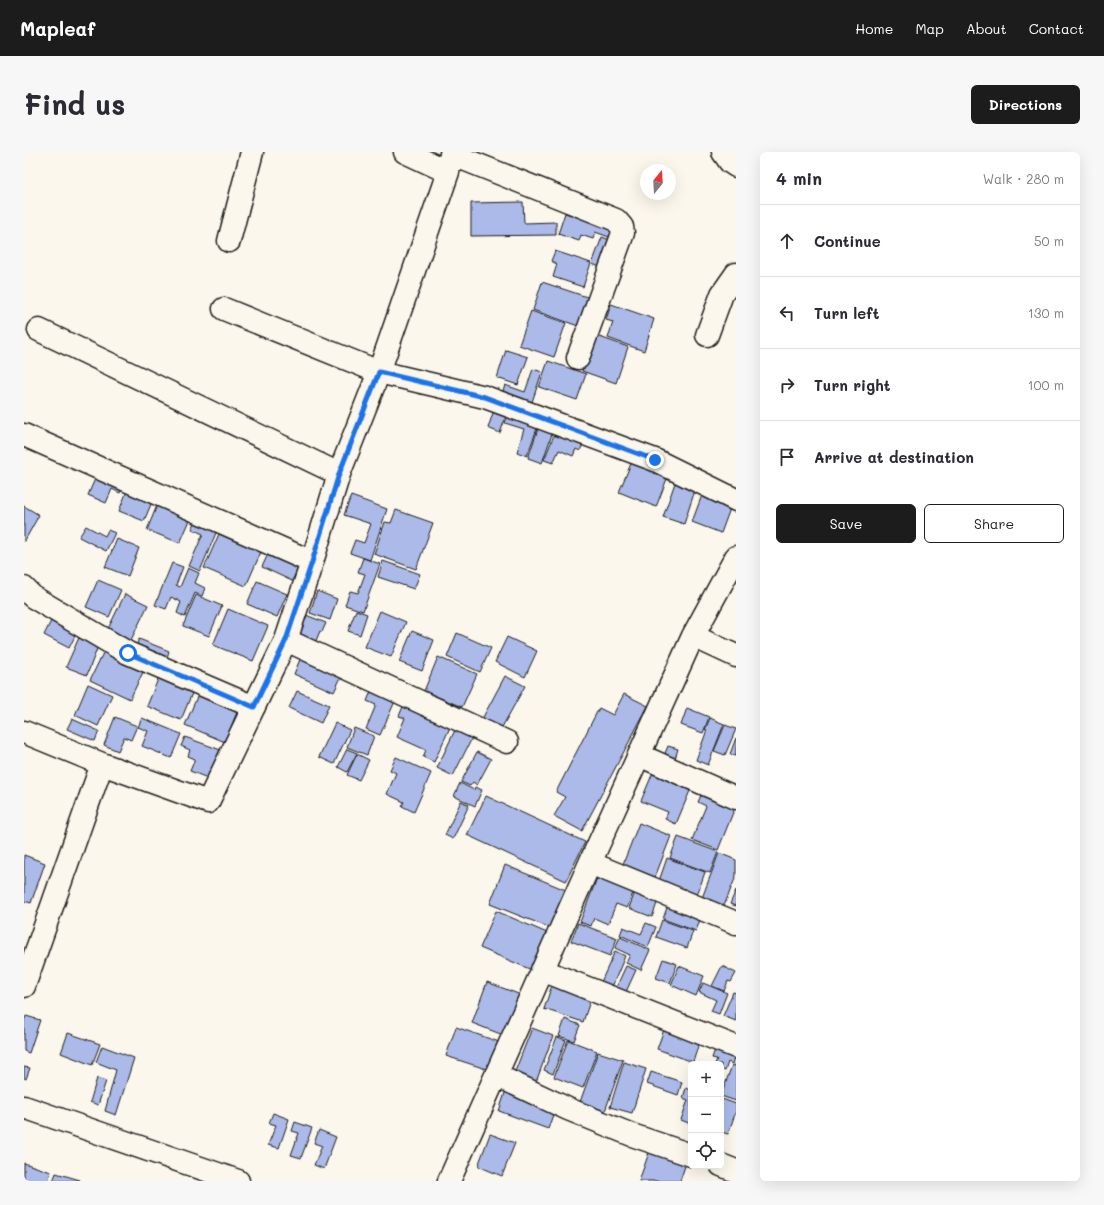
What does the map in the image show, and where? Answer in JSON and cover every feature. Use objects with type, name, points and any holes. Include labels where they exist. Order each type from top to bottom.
[{"type":"street","points":[[229,241],[252,152]]},
{"type":"street","points":[[405,152],[451,159],[616,220],[622,227],[623,233],[578,358]]},
{"type":"street","points":[[723,152],[730,162],[736,166]]},
{"type":"street","points":[[24,732],[102,764],[208,802],[286,640],[339,474],[379,372],[451,159]]},
{"type":"street","points":[[707,336],[722,294],[736,274]]},
{"type":"street","points":[[224,309],[379,372],[485,397],[655,460],[736,500]]},
{"type":"street","points":[[39,330],[339,474]]},
{"type":"street","points":[[24,435],[312,562]]},
{"type":"street","points":[[449,1181],[542,970],[693,636],[736,557]]},
{"type":"street","points":[[24,588],[33,597],[128,653],[254,707]]},
{"type":"street","points":[[693,636],[736,656]]},
{"type":"street","points":[[286,640],[507,742]]},
{"type":"street","points":[[639,755],[736,798]]},
{"type":"street","points":[[24,986],[102,764]]},
{"type":"street","points":[[590,863],[736,923]]},
{"type":"street","points":[[542,970],[736,1047]]},
{"type":"street","points":[[496,1075],[568,1109],[632,1135],[688,1154]]},
{"type":"street","points":[[24,1107],[238,1181]]},
{"type":"street","points":[[724,1167],[736,1171]]},
{"type":"building","points":[[523,202],[524,223],[556,222],[556,235],[471,236],[471,203]]},
{"type":"building","points":[[565,213],[618,231],[615,239],[595,232],[593,239],[581,235],[579,241],[558,234]]},
{"type":"building","points":[[602,237],[616,242],[606,269],[592,264]]},
{"type":"building","points":[[555,251],[591,263],[583,287],[553,277],[557,264],[551,261]]},
{"type":"building","points":[[542,282],[593,299],[584,328],[533,310]]},
{"type":"building","points":[[611,304],[654,319],[644,351],[608,338],[613,322],[606,320]]},
{"type":"building","points":[[531,311],[566,323],[554,357],[519,345]]},
{"type":"building","points":[[594,335],[628,347],[616,383],[582,371]]},
{"type":"building","points":[[506,350],[528,357],[518,385],[497,378]]},
{"type":"building","points":[[548,361],[586,374],[577,400],[539,387]]},
{"type":"building","points":[[533,369],[542,372],[531,405],[502,395],[505,385],[525,392]]},
{"type":"building","points":[[495,407],[508,411],[500,433],[488,428]]},
{"type":"building","points":[[509,412],[539,423],[527,456],[517,452],[524,429],[505,423]]},
{"type":"building","points":[[540,423],[554,428],[542,463],[528,458]]},
{"type":"building","points":[[556,430],[584,441],[580,451],[576,449],[573,456],[559,450],[553,463],[544,460]]},
{"type":"building","points":[[632,461],[668,476],[656,507],[619,492]]},
{"type":"building","points":[[98,472],[124,485],[120,493],[112,489],[106,503],[88,495]]},
{"type":"building","points":[[676,480],[696,487],[684,524],[663,517]]},
{"type":"building","points":[[129,486],[154,497],[144,521],[119,511]]},
{"type":"building","points":[[702,495],[731,506],[721,533],[692,522]]},
{"type":"building","points":[[351,496],[387,509],[370,560],[350,553],[355,540],[364,543],[371,524],[344,515]]},
{"type":"building","points":[[160,498],[194,511],[180,543],[147,530]]},
{"type":"building","points":[[24,506],[39,515],[24,542]]},
{"type":"building","points":[[396,510],[433,523],[416,569],[374,554],[385,522],[391,523]]},
{"type":"building","points":[[197,519],[218,528],[200,571],[189,566],[203,534],[192,529]]},
{"type":"building","points":[[86,526],[105,536],[108,530],[115,533],[106,551],[79,537]]},
{"type":"building","points":[[219,534],[261,552],[246,586],[204,568]]},
{"type":"building","points":[[117,539],[139,548],[128,576],[105,567]]},
{"type":"building","points":[[269,552],[299,566],[292,581],[262,567]]},
{"type":"building","points":[[363,558],[380,564],[363,611],[345,605],[350,591],[358,593],[365,574],[358,572]]},
{"type":"building","points":[[383,561],[420,574],[414,589],[378,577]]},
{"type":"building","points":[[172,563],[183,567],[176,585],[180,587],[188,568],[199,573],[195,583],[205,588],[202,596],[195,593],[185,617],[177,613],[181,602],[171,597],[166,609],[155,605]]},
{"type":"building","points":[[98,580],[121,590],[109,617],[86,607]]},
{"type":"building","points":[[257,581],[287,594],[277,617],[247,604]]},
{"type":"building","points":[[317,591],[337,599],[330,620],[310,613]]},
{"type":"building","points":[[125,594],[148,605],[130,642],[107,631]]},
{"type":"building","points":[[196,595],[222,606],[209,636],[183,626]]},
{"type":"building","points":[[228,609],[268,626],[253,661],[213,645]]},
{"type":"building","points":[[356,610],[367,614],[360,635],[348,631]]},
{"type":"building","points":[[380,611],[406,622],[391,657],[365,647]]},
{"type":"building","points":[[306,615],[326,623],[322,632],[320,631],[315,643],[298,636]]},
{"type":"building","points":[[53,617],[78,630],[69,648],[44,635]]},
{"type":"building","points":[[412,631],[434,640],[422,671],[399,662]]},
{"type":"building","points":[[81,633],[100,641],[87,675],[66,667]]},
{"type":"building","points":[[457,633],[491,648],[480,672],[447,657]]},
{"type":"building","points":[[507,637],[537,651],[525,677],[495,662]]},
{"type":"building","points":[[139,639],[169,651],[166,661],[135,648]]},
{"type":"building","points":[[105,649],[145,668],[130,699],[90,680]]},
{"type":"building","points":[[301,657],[342,675],[334,692],[294,674]]},
{"type":"building","points":[[438,657],[477,674],[462,707],[424,691]]},
{"type":"building","points":[[161,672],[195,686],[181,720],[147,706]]},
{"type":"building","points":[[505,676],[525,686],[501,729],[482,719]]},
{"type":"building","points":[[88,684],[112,695],[98,726],[75,715]]},
{"type":"building","points":[[372,689],[396,699],[380,735],[366,729],[376,705],[367,701]]},
{"type":"building","points":[[200,690],[239,707],[225,742],[185,725]]},
{"type":"building","points":[[297,691],[329,705],[321,723],[289,708]]},
{"type":"building","points":[[624,694],[648,706],[582,831],[554,816],[565,797],[556,792],[599,708],[613,715]]},
{"type":"building","points":[[405,702],[452,723],[434,762],[423,757],[426,750],[397,737],[405,718],[399,716]]},
{"type":"building","points":[[687,708],[709,717],[703,733],[681,725]]},
{"type":"building","points":[[115,717],[137,726],[131,740],[124,737],[118,751],[104,745]]},
{"type":"building","points":[[142,718],[181,734],[171,758],[142,746],[148,731],[138,727]]},
{"type":"building","points":[[710,718],[724,724],[708,765],[696,760]]},
{"type":"building","points":[[72,719],[99,731],[95,741],[67,729]]},
{"type":"building","points":[[335,723],[350,730],[334,764],[319,757]]},
{"type":"building","points":[[725,725],[736,729],[725,755],[714,751]]},
{"type":"building","points":[[354,728],[374,736],[367,755],[347,747]]},
{"type":"building","points":[[456,728],[473,736],[453,776],[437,768]]},
{"type":"building","points":[[185,737],[226,752],[215,781],[190,771],[195,759],[188,756],[190,750],[181,746]]},
{"type":"building","points":[[736,738],[736,756],[730,754]]},
{"type":"building","points":[[668,746],[678,749],[674,762],[663,758]]},
{"type":"building","points":[[347,749],[357,753],[347,772],[338,767]]},
{"type":"building","points":[[477,752],[491,759],[477,785],[473,782],[470,786],[461,782]]},
{"type":"building","points":[[357,754],[369,760],[359,780],[347,775]]},
{"type":"building","points":[[396,757],[431,773],[414,812],[402,806],[404,802],[387,794],[396,773],[390,770]]},
{"type":"building","points":[[654,770],[692,786],[676,824],[665,819],[668,812],[641,801]]},
{"type":"building","points":[[460,783],[474,790],[475,787],[482,790],[475,806],[454,796]]},
{"type":"building","points":[[703,791],[736,805],[718,850],[692,840],[706,806],[698,802]]},
{"type":"building","points":[[486,796],[585,842],[566,881],[467,835]]},
{"type":"building","points":[[461,801],[469,805],[453,839],[445,835]]},
{"type":"building","points":[[639,823],[671,836],[655,877],[623,864]]},
{"type":"building","points":[[678,837],[718,852],[710,873],[670,858]]},
{"type":"building","points":[[719,853],[736,860],[736,876],[724,906],[702,898]]},
{"type":"building","points":[[24,855],[45,863],[31,903],[24,901]]},
{"type":"building","points":[[667,858],[705,872],[697,895],[659,881]]},
{"type":"building","points":[[505,865],[573,893],[558,931],[490,904]]},
{"type":"building","points":[[599,873],[635,888],[627,908],[616,904],[608,924],[594,918],[591,926],[580,922]]},
{"type":"building","points":[[636,889],[659,898],[652,917],[629,908]]},
{"type":"building","points":[[736,890],[736,906],[730,904]]},
{"type":"building","points":[[669,902],[702,914],[696,931],[663,919]]},
{"type":"building","points":[[496,911],[554,936],[539,973],[480,948]]},
{"type":"building","points":[[662,920],[693,931],[687,948],[656,937]]},
{"type":"building","points":[[578,923],[617,938],[610,956],[571,941]]},
{"type":"building","points":[[646,923],[656,927],[648,947],[620,935],[623,927],[641,934]]},
{"type":"building","points":[[620,937],[650,950],[641,970],[626,963],[630,955],[615,948]]},
{"type":"building","points":[[615,951],[625,956],[612,987],[601,982]]},
{"type":"building","points":[[663,959],[677,964],[670,983],[656,978]]},
{"type":"building","points":[[626,966],[636,970],[625,994],[615,990]]},
{"type":"building","points":[[679,966],[704,976],[696,996],[671,985]]},
{"type":"building","points":[[722,966],[736,973],[731,982],[728,981],[724,991],[712,986]]},
{"type":"building","points":[[487,982],[526,997],[511,1038],[472,1023]]},
{"type":"building","points":[[553,982],[592,995],[583,1022],[544,1009]]},
{"type":"building","points":[[703,983],[727,993],[719,1014],[711,1011],[716,1000],[699,992]]},
{"type":"building","points":[[733,992],[736,993],[736,1021],[723,1016]]},
{"type":"building","points":[[26,1016],[40,1020],[29,1053],[24,1051],[24,1021]]},
{"type":"building","points":[[565,1019],[580,1025],[574,1041],[559,1036]]},
{"type":"building","points":[[666,1024],[701,1037],[693,1061],[657,1049]]},
{"type":"building","points":[[456,1027],[502,1043],[492,1071],[446,1056]]},
{"type":"building","points":[[532,1028],[553,1036],[536,1082],[514,1074]]},
{"type":"building","points":[[68,1033],[100,1044],[92,1065],[61,1053]]},
{"type":"building","points":[[557,1037],[566,1040],[553,1074],[544,1070]]},
{"type":"building","points":[[568,1040],[597,1051],[583,1088],[554,1077]]},
{"type":"building","points":[[717,1044],[736,1052],[732,1064],[728,1062],[725,1071],[724,1061],[716,1061],[717,1059],[712,1058]]},
{"type":"building","points":[[102,1046],[134,1058],[116,1115],[105,1111],[116,1070],[96,1062]]},
{"type":"building","points":[[598,1052],[623,1060],[605,1111],[580,1102]]},
{"type":"building","points":[[624,1062],[646,1069],[632,1113],[610,1107]]},
{"type":"building","points":[[736,1063],[736,1101],[724,1097],[724,1088],[732,1065],[735,1066]]},
{"type":"building","points":[[24,1067],[30,1068],[26,1079],[24,1078]]},
{"type":"building","points":[[651,1072],[682,1082],[678,1095],[647,1084]]},
{"type":"building","points":[[97,1078],[106,1081],[98,1105],[90,1102]]},
{"type":"building","points":[[507,1087],[556,1106],[548,1129],[499,1111]]},
{"type":"building","points":[[686,1088],[688,1089],[688,1100],[683,1098]]},
{"type":"building","points":[[688,1100],[688,1123],[681,1120]]},
{"type":"building","points":[[724,1100],[736,1104],[736,1111],[728,1134],[724,1133]]},
{"type":"building","points":[[273,1113],[289,1119],[279,1148],[268,1145],[276,1125],[269,1123]]},
{"type":"building","points":[[295,1122],[312,1128],[301,1158],[291,1155],[299,1133],[292,1131]]},
{"type":"building","points":[[319,1130],[336,1137],[324,1169],[314,1165],[322,1146],[314,1143]]},
{"type":"building","points":[[490,1134],[515,1143],[502,1176],[478,1166]]},
{"type":"building","points":[[652,1144],[688,1157],[680,1181],[639,1181]]},
{"type":"building","points":[[24,1163],[51,1172],[48,1181],[24,1181]]},
{"type":"building","points":[[56,1173],[80,1180],[80,1181],[53,1181]]},
{"type":"route","points":[[128,653],[254,707],[286,640],[339,474],[379,372],[485,397],[655,460]]}]
